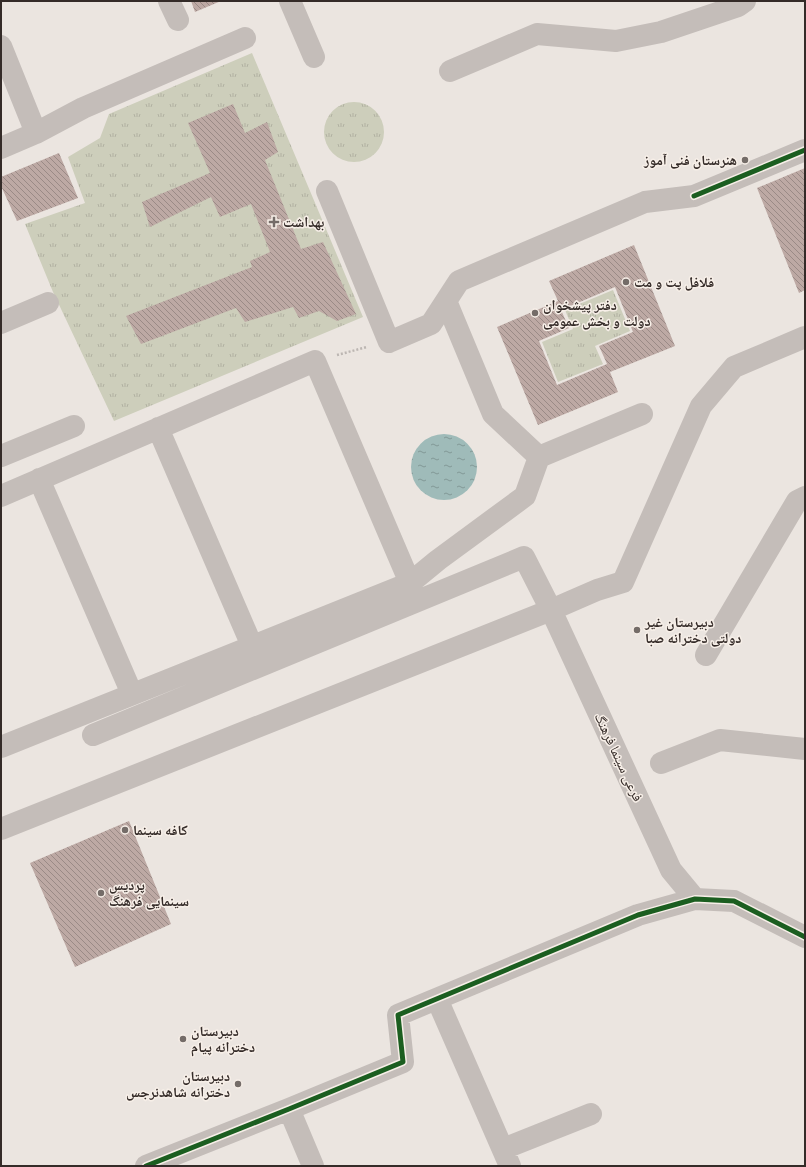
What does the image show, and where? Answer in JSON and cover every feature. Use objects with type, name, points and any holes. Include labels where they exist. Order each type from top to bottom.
[{"type":"street","points":[[290,1],[314,57]]},
{"type":"street","points":[[450,72],[537,34],[616,41],[661,32],[738,6],[745,1]]},
{"type":"street","points":[[1,148],[36,133],[83,108],[245,38]]},
{"type":"street","points":[[1,46],[36,133]]},
{"type":"street","points":[[326,191],[389,342],[430,324],[459,281],[645,202],[694,196],[805,150]]},
{"type":"street","points":[[446,301],[493,414],[539,457]]},
{"type":"street","points":[[1,323],[48,303]]},
{"type":"street","points":[[1,829],[597,590],[623,582],[701,406],[734,367],[805,337]]},
{"type":"street","points":[[1,496],[315,361],[410,583]]},
{"type":"street","points":[[1,747],[410,583],[438,560],[525,496],[539,457],[642,414]]},
{"type":"street","points":[[1,456],[74,426]]},
{"type":"street","points":[[158,428],[252,646]]},
{"type":"street","points":[[39,479],[132,694]]},
{"type":"street","points":[[706,655],[797,501],[805,497]]},
{"type":"street","name":"فرعی سینما فرهنگ","points":[[93,735],[524,557],[671,870],[695,899]]},
{"type":"street","points":[[661,763],[720,740],[805,749]]},
{"type":"street","points":[[146,1166],[403,1062],[398,1015],[638,915],[695,899],[734,901],[805,937]]},
{"type":"street","points":[[437,999],[507,1158],[591,1114]]},
{"type":"street","points":[[290,1109],[313,1166]]},
{"type":"path","points":[[315,361],[389,342]]},
{"type":"green space","points":[[252,53],[363,317],[114,421],[53,292],[25,224],[85,203],[68,157],[100,138],[109,114]]},
{"type":"green space","points":[[354,102],[370,107],[375,111],[379,116],[384,132],[379,148],[375,153],[370,157],[354,162],[338,157],[333,153],[329,148],[324,132],[329,116],[333,111],[338,107]]},
{"type":"green space","points":[[613,290],[630,331],[595,346],[603,364],[558,382],[542,342],[573,329],[565,310]]},
{"type":"water","points":[[444,434],[456,437],[467,444],[474,455],[477,467],[474,479],[467,490],[456,497],[444,500],[432,497],[421,490],[414,479],[411,467],[414,455],[421,444],[432,437]]},
{"type":"building","points":[[191,1],[221,1],[195,12]]},
{"type":"building","name":"بهداشت","points":[[233,104],[245,133],[267,122],[278,152],[265,160],[301,249],[323,242],[356,314],[337,321],[319,311],[299,318],[293,307],[245,322],[236,308],[141,344],[126,316],[252,267],[250,261],[270,252],[251,204],[220,217],[211,197],[150,227],[142,202],[210,173],[188,123]]},
{"type":"building","points":[[59,153],[78,198],[17,221],[1,186],[1,177]]},
{"type":"building","points":[[805,168],[805,290],[799,293],[757,188]]},
{"type":"building","points":[[634,245],[675,346],[610,372],[618,392],[538,425],[497,327],[558,301],[549,281]],"holes":[[[615,287],[633,332],[599,346],[607,364],[557,385],[539,341],[569,328],[561,310]]]},
{"type":"building","name":"پردیس سینمایی فرهنگ","points":[[129,821],[171,924],[75,967],[30,863]]},
{"type":"cycle path","points":[[694,196],[805,150]]},
{"type":"cycle path","points":[[146,1166],[403,1062],[398,1015],[638,915],[695,899],[734,901],[805,937]]},
{"type":"place","name":"هنرستان فنی آموز","points":[[745,160]]},
{"type":"place","name":"بهداشت","points":[[274,222]]},
{"type":"place","name":"فلافل پت و مت","points":[[626,282]]},
{"type":"place","name":"دفتر پیشخوان دولت و بخش عمومی","points":[[535,313]]},
{"type":"place","name":"دبیرستان غیر دولتی دخترانه صبا","points":[[637,630]]},
{"type":"place","name":"کافه سینما","points":[[125,830]]},
{"type":"place","name":"پردیس سینمایی فرهنگ","points":[[101,893]]},
{"type":"place","name":"دبیرستان دخترانه پیام","points":[[183,1039]]},
{"type":"place","name":"دبیرستان دخترانه شاهدنرجس","points":[[238,1084]]}]
